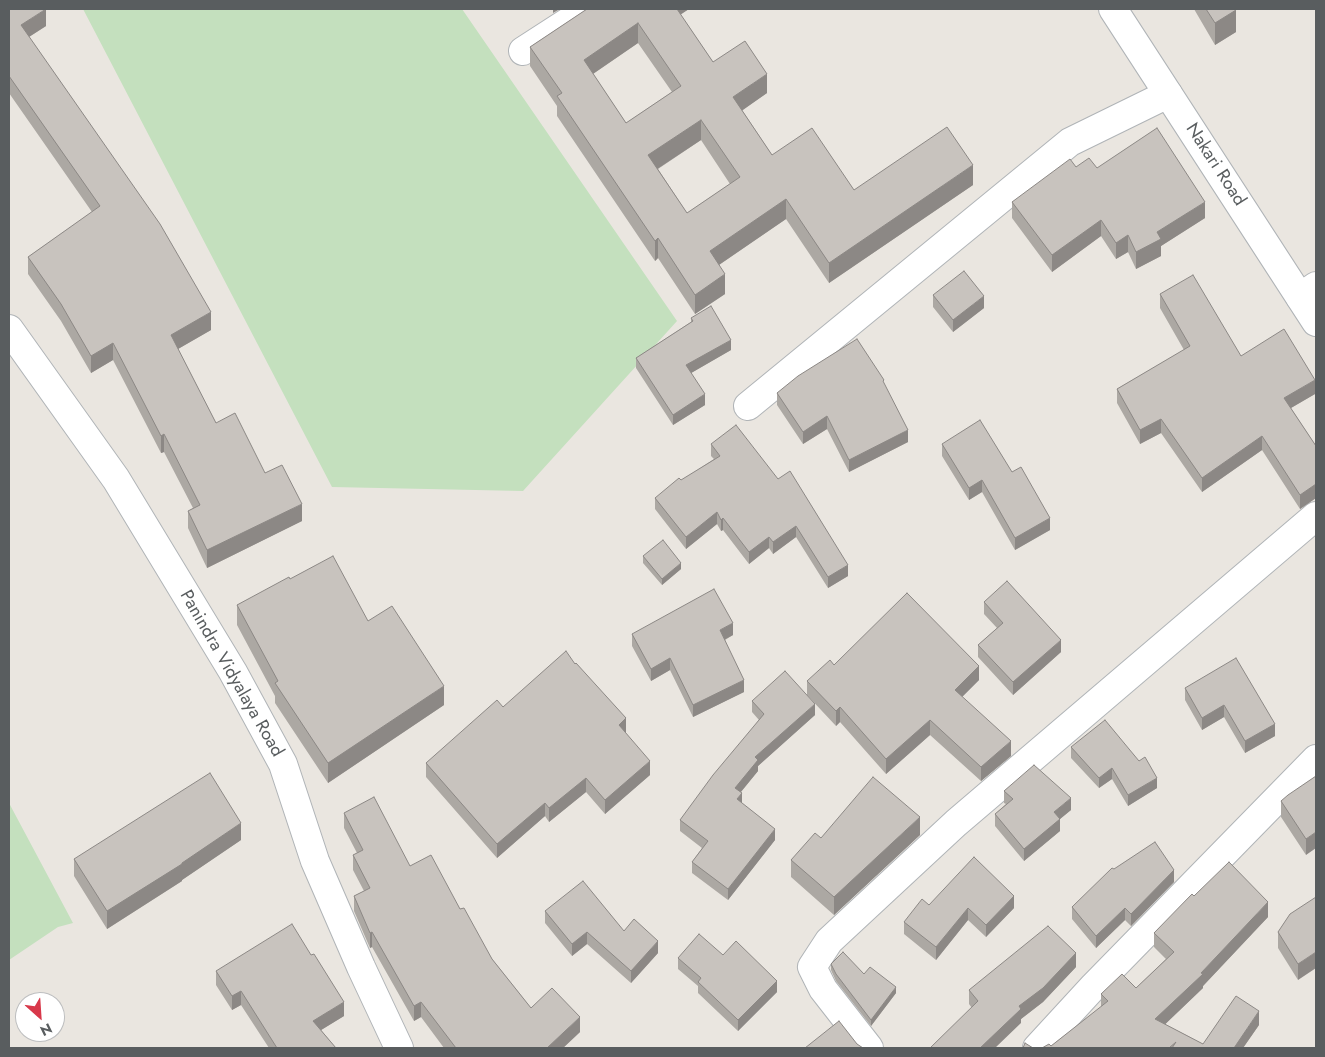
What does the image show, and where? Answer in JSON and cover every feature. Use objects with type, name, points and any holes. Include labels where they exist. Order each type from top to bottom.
[{"type":"street","points":[[523,51],[588,9]]},
{"type":"street","name":"Nakari Road","points":[[1113,9],[1168,94],[1308,292],[1316,322]]},
{"type":"street","points":[[748,406],[1070,142],[1168,94]]},
{"type":"street","name":"Panindra Vidyalaya Road","points":[[9,329],[116,479],[233,672],[283,764],[315,861],[399,1048]]},
{"type":"street","points":[[869,1048],[823,989],[812,967],[829,941],[956,823],[1316,516]]},
{"type":"street","points":[[1037,1048],[1094,986],[1316,759]]},
{"type":"green space","points":[[83,9],[462,9],[677,321],[523,491],[332,487]]},
{"type":"green space","points":[[9,803],[73,923],[58,927],[9,960]]},
{"type":"building","points":[[9,9],[46,9],[21,25],[160,224],[211,312],[171,335],[216,423],[235,413],[265,473],[282,465],[302,504],[207,550],[188,511],[200,505],[164,434],[161,436],[113,343],[91,356],[61,304],[28,257],[100,206],[9,76]]},
{"type":"building","points":[[587,9],[677,9],[713,62],[745,41],[767,74],[733,97],[772,155],[812,128],[854,190],[947,127],[973,165],[829,263],[786,199],[710,251],[725,274],[695,295],[658,238],[655,241],[557,96],[562,93],[530,47]],"holes":[[[638,23],[681,86],[626,123],[584,60]],[[701,120],[740,177],[687,213],[648,155]]]},
{"type":"building","points":[[1206,9],[1235,9],[1236,10],[1215,23]]},
{"type":"building","points":[[1157,128],[1205,202],[1157,232],[1161,239],[1136,252],[1128,235],[1116,243],[1101,220],[1052,255],[1012,202],[1070,159],[1076,167],[1089,158],[1097,168]]},
{"type":"building","points":[[964,271],[984,296],[953,320],[933,295]]},
{"type":"building","points":[[1193,275],[1241,356],[1284,329],[1315,380],[1284,398],[1316,446],[1316,484],[1300,495],[1262,436],[1202,478],[1161,419],[1140,430],[1117,389],[1190,346],[1160,294]]},
{"type":"building","points":[[711,306],[731,340],[686,365],[705,394],[673,415],[636,358],[693,321],[691,318]]},
{"type":"building","points":[[857,339],[884,380],[908,430],[849,460],[827,416],[803,432],[777,393],[798,376]]},
{"type":"building","points":[[980,420],[1012,472],[1021,467],[1050,518],[1015,538],[982,480],[969,488],[942,444]]},
{"type":"building","points":[[736,425],[778,479],[790,471],[848,565],[828,577],[796,526],[773,542],[769,537],[749,552],[723,518],[721,520],[717,512],[686,537],[655,498],[679,478],[681,480],[720,456],[711,444]]},
{"type":"building","points":[[663,540],[681,563],[662,579],[643,556]]},
{"type":"building","points":[[333,556],[368,621],[392,606],[444,686],[328,763],[275,683],[278,681],[237,605]]},
{"type":"building","points":[[1007,581],[1061,640],[1013,682],[978,645],[1003,623],[984,602]]},
{"type":"building","points":[[714,589],[733,623],[720,630],[744,680],[693,705],[670,658],[651,669],[632,634]]},
{"type":"building","points":[[907,593],[979,666],[955,690],[1011,741],[981,767],[930,720],[886,759],[840,707],[836,711],[807,681],[830,660],[834,665]]},
{"type":"building","points":[[566,651],[575,664],[626,718],[619,725],[650,761],[605,800],[586,778],[549,808],[545,803],[497,844],[426,763],[497,700],[503,707]]},
{"type":"building","points":[[1236,658],[1275,724],[1245,741],[1224,705],[1202,718],[1185,688]]},
{"type":"building","points":[[785,671],[815,704],[755,757],[758,760],[735,788],[742,793],[737,799],[775,829],[728,889],[692,862],[708,841],[680,820],[713,775],[764,714],[752,701]]},
{"type":"building","points":[[1105,720],[1139,761],[1145,757],[1157,778],[1128,795],[1112,768],[1099,778],[1071,747]]},
{"type":"building","points":[[1034,765],[1071,798],[1054,812],[1060,819],[1024,849],[995,814],[1013,799],[1004,791]]},
{"type":"building","points":[[210,773],[241,823],[182,864],[107,911],[74,859]]},
{"type":"building","points":[[1316,776],[1316,832],[1306,839],[1281,801]]},
{"type":"building","points":[[873,777],[920,817],[834,897],[791,860],[815,833],[821,838]]},
{"type":"building","points":[[374,797],[410,866],[431,855],[460,909],[464,908],[492,959],[531,1008],[552,988],[580,1017],[547,1048],[456,1048],[421,1002],[414,1006],[372,932],[370,933],[354,896],[370,888],[353,855],[363,850],[344,813]]},
{"type":"building","points":[[1155,842],[1174,870],[1131,914],[1125,908],[1096,936],[1072,907],[1112,868],[1114,869]]},
{"type":"building","points":[[974,857],[1014,896],[986,925],[968,908],[936,947],[904,922],[922,899],[929,905]]},
{"type":"building","points":[[1229,862],[1268,902],[1201,973],[1203,974],[1155,1019],[1203,1044],[1236,996],[1259,1011],[1234,1048],[1172,1048],[1176,1042],[1169,1048],[1042,1048],[1049,1044],[1051,1046],[1108,1001],[1101,994],[1122,974],[1136,988],[1174,952],[1154,933],[1192,894],[1194,896]]},
{"type":"building","points":[[583,881],[624,931],[634,919],[658,941],[631,971],[587,932],[572,944],[545,911]]},
{"type":"building","points":[[1316,897],[1316,952],[1298,964],[1278,932],[1290,914]]},
{"type":"building","points":[[292,924],[311,955],[314,954],[344,1002],[313,1021],[336,1048],[277,1048],[241,991],[232,996],[216,971]]},
{"type":"building","points":[[1048,926],[1076,953],[1043,988],[1019,1006],[1021,1009],[980,1048],[930,1048],[978,1001],[969,990]]},
{"type":"building","points":[[699,934],[723,955],[736,941],[777,981],[738,1020],[698,982],[701,978],[678,958]]},
{"type":"building","points":[[843,952],[864,974],[870,967],[896,987],[871,1020],[836,974],[831,964]]},
{"type":"building","points":[[839,1021],[857,1044],[863,1048],[805,1048]]},
{"type":"building","points":[[1025,1043],[1033,1048],[1023,1048]]}]
